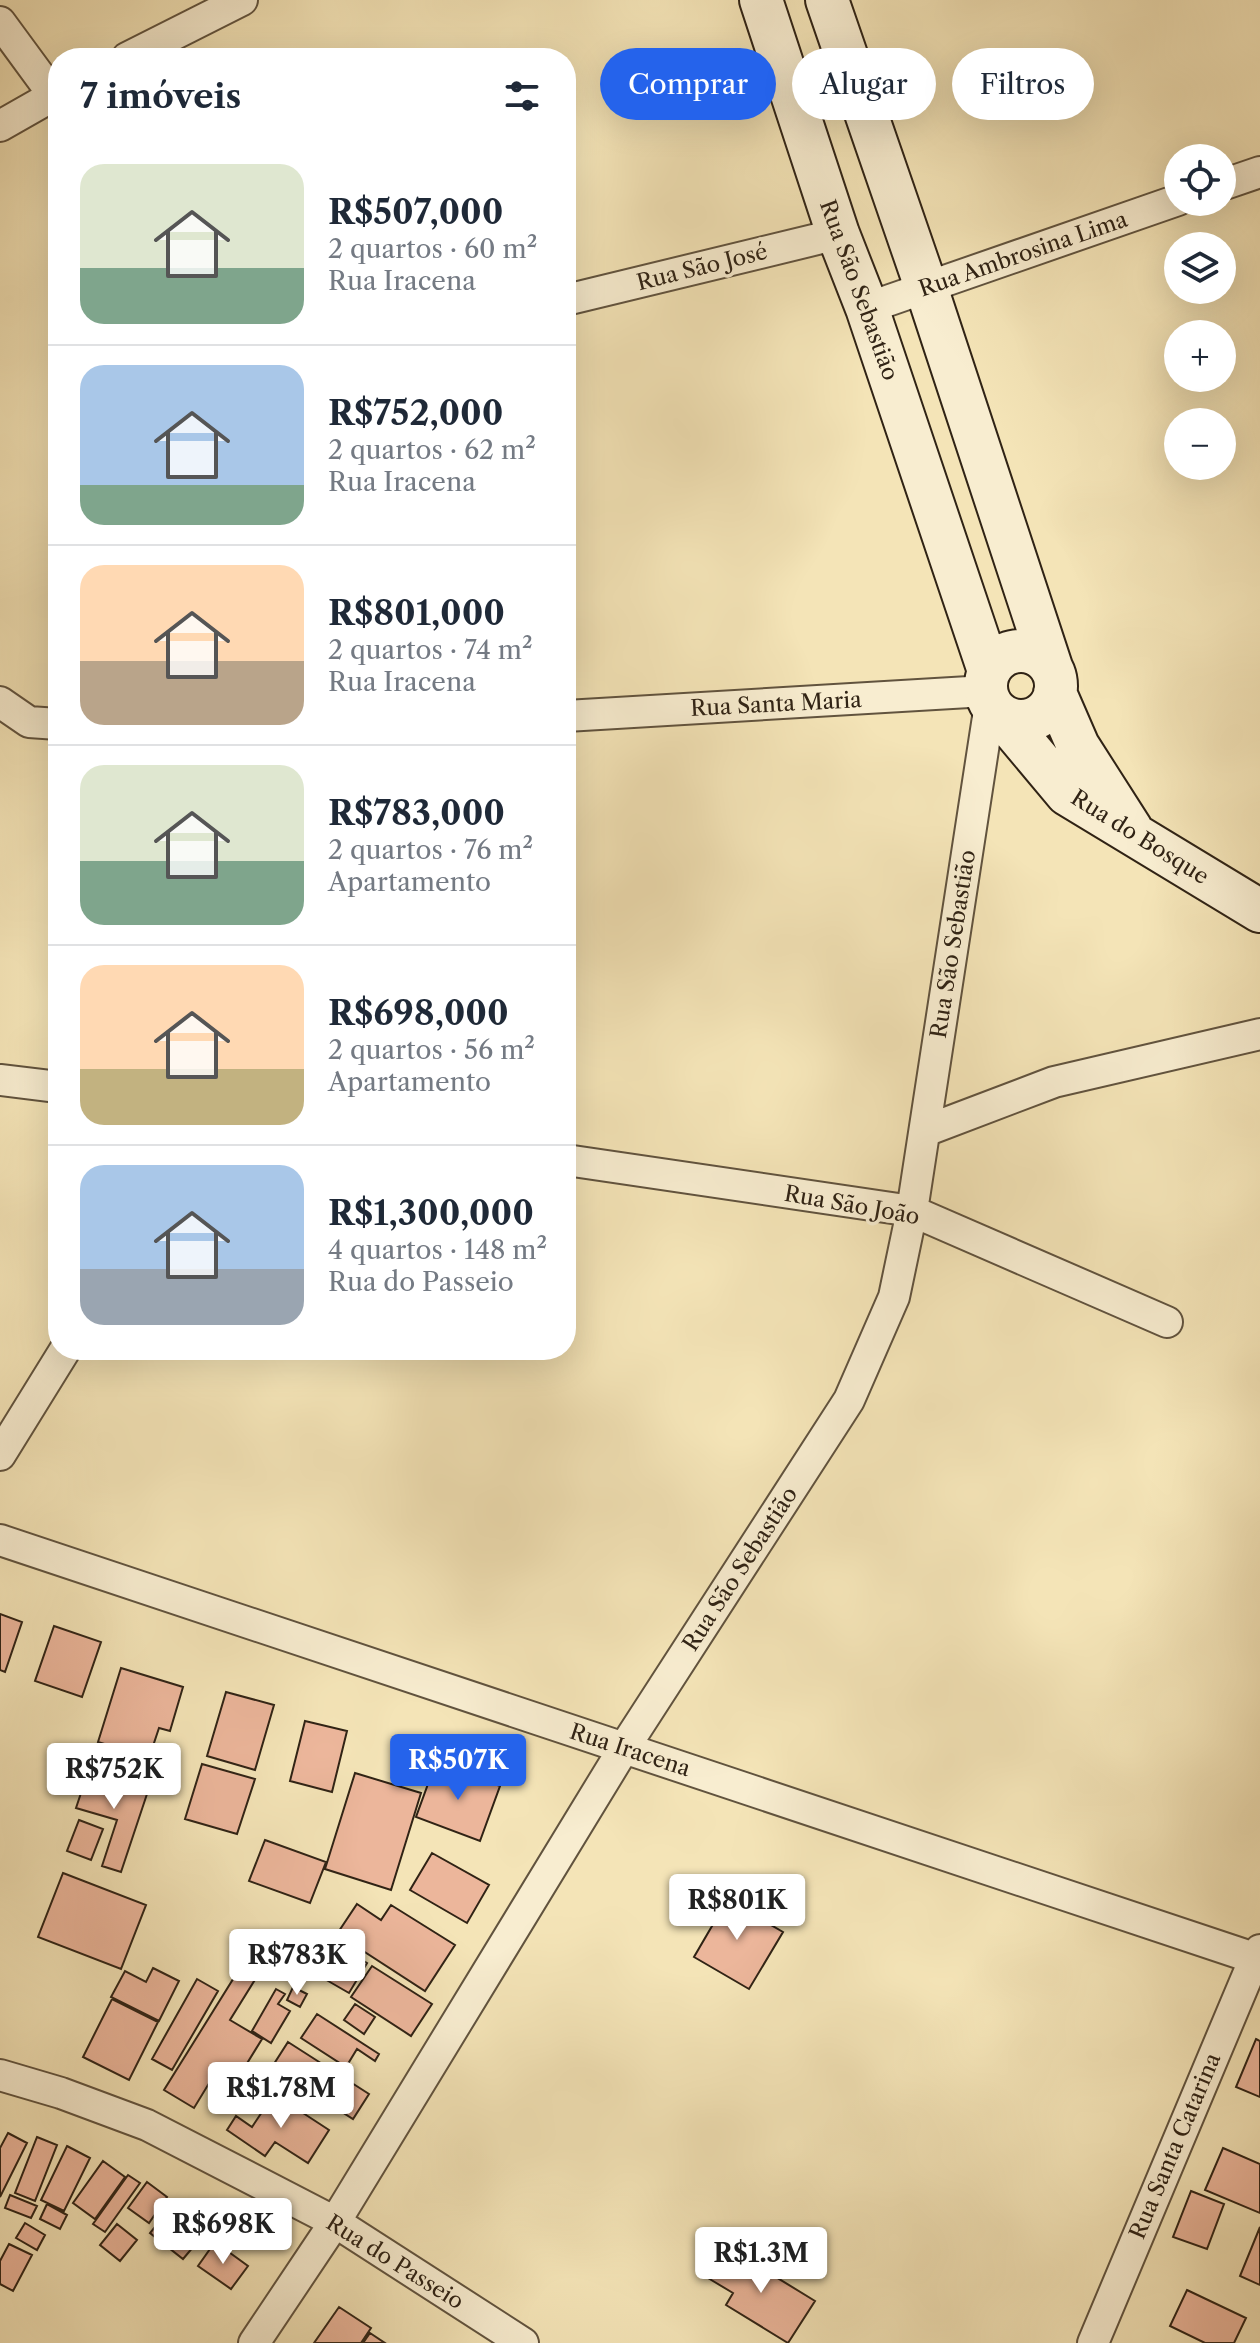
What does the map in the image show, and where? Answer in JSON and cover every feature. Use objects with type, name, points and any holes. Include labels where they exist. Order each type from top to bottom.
[{"type":"street","points":[[147,48],[242,0]]},
{"type":"street","name":"Rua São Sebastião","points":[[254,2343],[335,2222],[624,1748],[849,1400],[894,1297],[925,1131],[991,695],[867,308],[838,234],[761,0]]},
{"type":"street","points":[[827,0],[926,287],[1053,680],[1078,746],[1136,837]]},
{"type":"street","points":[[0,22],[48,84]]},
{"type":"street","points":[[0,126],[48,101]]},
{"type":"street","points":[[1236,180],[1260,172]]},
{"type":"street","name":"Rua Ambrosina Lima","points":[[867,308],[1164,205]]},
{"type":"street","name":"Rua São José","points":[[576,298],[838,234]]},
{"type":"street","points":[[1015,650],[1028,651],[1041,657],[1053,680],[1050,706],[1026,720],[1013,720],[991,695],[1002,655],[1015,650]]},
{"type":"street","name":"Rua Santa Maria","points":[[576,716],[991,695]]},
{"type":"street","name":"Rua do Bosque","points":[[991,695],[1067,794],[1260,911]]},
{"type":"street","points":[[0,702],[29,722],[48,723]]},
{"type":"street","points":[[925,1131],[1054,1082],[1260,1034]]},
{"type":"street","points":[[0,1080],[48,1086]]},
{"type":"street","name":"Rua São João","points":[[576,1161],[912,1211],[1167,1322]]},
{"type":"street","points":[[0,1455],[59,1360]]},
{"type":"street","name":"Rua Iracena","points":[[0,1540],[1258,1956]]},
{"type":"street","name":"Rua Santa Catarina","points":[[1093,2343],[1258,1956]]},
{"type":"street","name":"Rua do Passeio","points":[[0,2075],[61,2093],[147,2125],[335,2222],[523,2343]]},
{"type":"building","points":[[0,1614],[22,1622],[5,1672],[0,1670]]},
{"type":"building","points":[[54,1626],[101,1642],[82,1697],[35,1681]]},
{"type":"building","points":[[121,1668],[183,1687],[170,1731],[159,1728],[149,1758],[98,1742]]},
{"type":"building","points":[[226,1692],[274,1705],[255,1770],[207,1756]]},
{"type":"building","points":[[305,1721],[347,1731],[332,1792],[290,1781]]},
{"type":"building","points":[[436,1762],[500,1786],[480,1841],[416,1817]]},
{"type":"building","points":[[202,1764],[255,1779],[237,1834],[185,1819]]},
{"type":"building","points":[[89,1769],[149,1788],[121,1872],[102,1866],[117,1820],[76,1808]]},
{"type":"building","points":[[355,1773],[421,1793],[391,1890],[325,1869]]},
{"type":"building","points":[[79,1820],[103,1829],[91,1860],[67,1851]]},
{"type":"building","points":[[265,1840],[326,1862],[310,1903],[249,1881]]},
{"type":"building","points":[[432,1853],[489,1885],[467,1923],[410,1890]]},
{"type":"building","points":[[63,1873],[146,1905],[121,1969],[38,1937]]},
{"type":"building","points":[[718,1894],[783,1932],[749,1989],[694,1957],[712,1926],[702,1920]]},
{"type":"building","points":[[357,1904],[381,1920],[391,1905],[455,1945],[425,1991],[337,1934]]},
{"type":"building","points":[[342,1948],[367,1963],[349,1993],[323,1978]]},
{"type":"building","points":[[372,1966],[432,2004],[411,2036],[351,1997]]},
{"type":"building","points":[[153,1968],[179,1981],[159,2021],[111,1997],[125,1971],[146,1982]]},
{"type":"building","points":[[240,1968],[256,1978],[230,2020],[262,2039],[230,2091],[211,2080],[194,2108],[164,2090]]},
{"type":"building","points":[[197,1979],[218,1991],[172,2070],[152,2059]]},
{"type":"building","points":[[293,1987],[307,1994],[300,2007],[287,2000]]},
{"type":"building","points":[[276,1989],[285,1994],[278,2004],[290,2011],[271,2043],[252,2031]]},
{"type":"building","points":[[112,1999],[158,2022],[129,2080],[83,2057]]},
{"type":"building","points":[[355,2004],[375,2017],[364,2034],[344,2020]]},
{"type":"building","points":[[317,2014],[379,2054],[375,2061],[357,2049],[346,2067],[301,2038]]},
{"type":"building","points":[[1256,2039],[1260,2041],[1260,2097],[1236,2087]]},
{"type":"building","points":[[288,2042],[369,2094],[353,2119],[272,2067]]},
{"type":"building","points":[[274,2094],[329,2130],[308,2163],[275,2142],[265,2156],[227,2130],[236,2116],[252,2127]]},
{"type":"building","points":[[8,2133],[27,2143],[0,2197],[0,2148]]},
{"type":"building","points":[[37,2137],[57,2145],[35,2201],[15,2193]]},
{"type":"building","points":[[67,2146],[90,2158],[64,2211],[41,2200]]},
{"type":"building","points":[[1223,2148],[1260,2164],[1260,2213],[1205,2190]]},
{"type":"building","points":[[103,2161],[125,2177],[95,2219],[73,2203]]},
{"type":"building","points":[[128,2175],[140,2183],[105,2232],[93,2224]]},
{"type":"building","points":[[147,2182],[167,2197],[149,2223],[128,2208]]},
{"type":"building","points":[[1191,2191],[1224,2204],[1207,2249],[1173,2237]]},
{"type":"building","points":[[10,2195],[37,2206],[31,2218],[5,2208]]},
{"type":"building","points":[[176,2201],[210,2227],[183,2259],[150,2233]]},
{"type":"building","points":[[47,2204],[67,2215],[60,2229],[40,2219]]},
{"type":"building","points":[[25,2223],[45,2235],[37,2250],[16,2238]]},
{"type":"building","points":[[117,2224],[137,2240],[120,2261],[100,2245]]},
{"type":"building","points":[[1260,2227],[1260,2285],[1240,2276]]},
{"type":"building","points":[[215,2242],[248,2266],[231,2289],[198,2266]]},
{"type":"building","points":[[9,2244],[32,2255],[13,2291],[0,2284],[0,2261]]},
{"type":"building","points":[[727,2247],[815,2301],[788,2343],[726,2305],[733,2293],[708,2278]]},
{"type":"building","points":[[1187,2290],[1246,2318],[1234,2343],[1205,2343],[1170,2326]]},
{"type":"building","points":[[339,2307],[371,2328],[361,2343],[314,2343]]},
{"type":"building","points":[[370,2333],[385,2343],[363,2343]]}]
